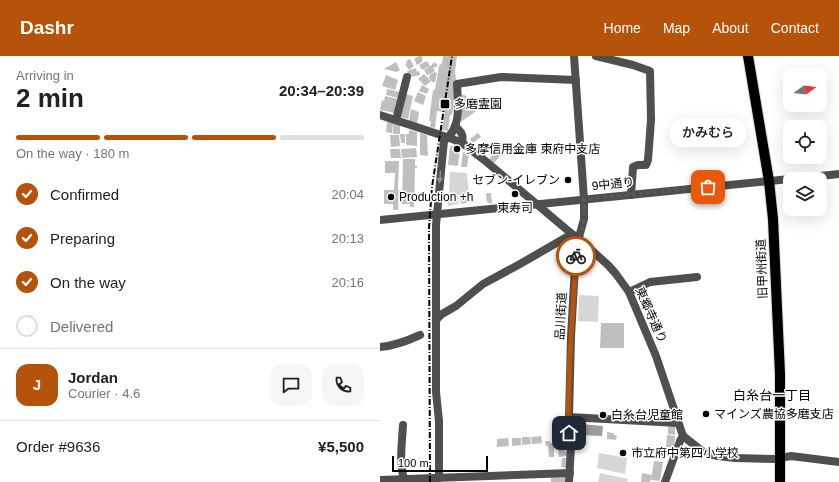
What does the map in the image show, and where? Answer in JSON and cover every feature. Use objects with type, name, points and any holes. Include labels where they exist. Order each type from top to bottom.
[{"type":"main road","name":"旧甲州街道","points":[[748,56],[769,181],[773,219],[780,374],[780,482]]},
{"type":"street","name":"品川街道","points":[[569,482],[571,446],[569,418],[571,337],[576,248],[575,236],[582,231],[584,219],[584,199],[574,56]]},
{"type":"street","points":[[596,56],[633,65],[650,71],[651,120],[648,160],[646,165],[638,165],[633,167],[631,195]]},
{"type":"street","points":[[380,115],[396,120],[407,77]]},
{"type":"street","points":[[439,478],[439,421],[436,392],[436,225],[444,142],[446,136],[458,120],[459,106],[457,84],[501,77],[576,80]]},
{"type":"street","name":"東郷寺通り","points":[[396,120],[446,136],[462,143],[537,204],[608,265],[629,292],[656,356],[683,436]]},
{"type":"street","points":[[455,126],[462,134],[462,143]]},
{"type":"street","name":"9中通り","points":[[827,175],[839,174]]},
{"type":"street","name":"9中通り","points":[[380,220],[783,180]]},
{"type":"street","points":[[436,320],[442,314],[456,306],[482,284],[575,236]]},
{"type":"street","points":[[629,292],[650,282],[697,277]]},
{"type":"street","points":[[380,347],[395,345],[420,335]]},
{"type":"street","points":[[569,418],[678,423]]},
{"type":"street","points":[[403,425],[401,471],[404,479]]},
{"type":"street","points":[[665,482],[683,436],[698,448],[709,454],[725,457],[776,459],[791,456],[839,462]]},
{"type":"street","points":[[380,480],[570,473]]},
{"type":"shaded area","points":[[450,172],[467,173],[469,194],[458,195],[459,204],[448,206]]},
{"type":"shaded area","points":[[579,295],[599,296],[598,322],[578,321]]},
{"type":"shaded area","points":[[580,424],[603,426],[602,436],[579,435]]},
{"type":"shaded area","points":[[599,453],[627,458],[625,474],[597,468]]},
{"type":"shaded area","points":[[600,473],[628,479],[627,482],[598,482]]},
{"type":"building","points":[[419,56],[423,58],[422,62],[417,65],[414,59]]},
{"type":"building","points":[[443,56],[457,56],[454,93],[456,93],[452,115],[450,115],[448,131],[442,130],[445,112],[437,111],[435,128],[430,127],[431,121],[429,121],[433,90],[435,90],[439,66],[442,63]]},
{"type":"building","points":[[410,59],[414,66],[409,70],[405,64],[407,63],[406,61]]},
{"type":"building","points":[[427,61],[430,66],[422,70],[419,65]]},
{"type":"building","points":[[396,62],[400,70],[397,72],[384,69]]},
{"type":"building","points":[[435,62],[438,66],[433,68],[435,71],[427,75],[424,70]]},
{"type":"building","points":[[416,68],[420,75],[412,77],[411,75],[409,76],[407,71]]},
{"type":"building","points":[[434,72],[437,73],[435,82],[432,82],[429,78],[430,74]]},
{"type":"building","points":[[424,74],[431,81],[425,86],[418,79]]},
{"type":"building","points":[[386,75],[398,80],[395,90],[382,86]]},
{"type":"building","points":[[422,85],[429,89],[427,94],[419,91]]},
{"type":"building","points":[[387,89],[400,92],[398,98],[386,95]]},
{"type":"building","points":[[418,92],[426,96],[423,105],[414,101]]},
{"type":"building","points":[[405,94],[413,96],[408,119],[400,117]]},
{"type":"building","points":[[462,95],[465,95],[476,111],[461,122]]},
{"type":"building","points":[[385,96],[398,99],[395,113],[380,110],[382,100],[384,101]]},
{"type":"building","points":[[411,109],[419,112],[417,124],[409,121]]},
{"type":"building","points":[[387,122],[393,122],[392,133],[386,132]]},
{"type":"building","points":[[393,123],[400,123],[400,134],[393,134]]},
{"type":"building","points":[[409,130],[417,132],[417,146],[406,145],[406,134],[409,134]]},
{"type":"building","points":[[420,133],[427,135],[428,156],[420,155]]},
{"type":"building","points":[[478,133],[481,137],[473,143],[470,139]]},
{"type":"building","points":[[400,134],[405,134],[405,143],[401,143]]},
{"type":"building","points":[[390,135],[399,135],[400,146],[391,147]]},
{"type":"building","points":[[503,143],[506,146],[504,148],[506,150],[494,163],[489,159]]},
{"type":"building","points":[[450,146],[460,147],[458,166],[448,165]]},
{"type":"building","points":[[416,148],[417,157],[402,158],[401,149]]},
{"type":"building","points":[[390,149],[400,149],[401,158],[391,158]]},
{"type":"building","points":[[463,152],[469,153],[467,167],[461,167]]},
{"type":"building","points":[[403,159],[415,159],[415,166],[417,166],[417,168],[415,168],[414,207],[410,207],[410,204],[402,204]]},
{"type":"building","points":[[385,161],[399,161],[398,210],[393,210],[393,204],[384,204],[384,190],[394,190],[395,173],[385,173]]},
{"type":"building","points":[[486,193],[491,193],[492,204],[487,202]]},
{"type":"building","points":[[469,196],[469,202],[461,204],[460,197]]},
{"type":"building","points":[[601,323],[624,323],[624,348],[600,348]]},
{"type":"building","points":[[668,426],[675,426],[675,435],[668,434]]},
{"type":"building","points":[[607,432],[614,433],[614,435],[617,436],[616,440],[607,439]]},
{"type":"building","points":[[553,435],[561,435],[562,445],[554,446],[554,457],[549,457],[548,446],[546,446],[545,441],[554,443]]},
{"type":"building","points":[[667,435],[675,436],[674,448],[666,447]]},
{"type":"building","points":[[541,436],[542,443],[532,444],[531,437]]},
{"type":"building","points":[[522,437],[530,437],[531,444],[522,445]]},
{"type":"building","points":[[508,438],[509,446],[497,447],[497,439]]},
{"type":"building","points":[[512,438],[521,438],[521,445],[512,446]]},
{"type":"building","points":[[558,446],[565,446],[565,452],[568,451],[568,456],[559,457]]},
{"type":"building","points":[[562,458],[568,458],[567,468],[561,467]]},
{"type":"building","points":[[654,461],[663,462],[660,481],[651,480]]},
{"type":"building","name":"市立府中第四小学校","points":[[642,473],[652,475],[650,482],[641,482]]},
{"type":"building","points":[[551,475],[565,475],[565,482],[551,482]]},
{"type":"railway","points":[[430,482],[429,228],[432,187],[452,56]]},
{"type":"way so far","points":[[576,256],[578,238],[582,231],[584,219],[584,199],[708,187]]},
{"type":"place","name":"多磨霊園","points":[[445,104]]},
{"type":"place","name":"多摩信用金庫 東府中支店","points":[[457,149]]},
{"type":"place","name":"セブン-イレブン","points":[[568,180]]},
{"type":"place","name":"かみむら","points":[[708,187]]},
{"type":"place","name":"東寿司","points":[[515,194]]},
{"type":"place","name":"Production +h","points":[[391,197]]},
{"type":"place","name":"マインズ農協多磨支店","points":[[706,414]]},
{"type":"place","name":"白糸台児童館","points":[[603,415]]},
{"type":"place","name":"市立府中第四小学校","points":[[623,453]]},
{"type":"district","name":"白糸台一丁目","points":[[772,395]]},
{"type":"route","points":[[569,433],[569,386],[576,256]]}]
